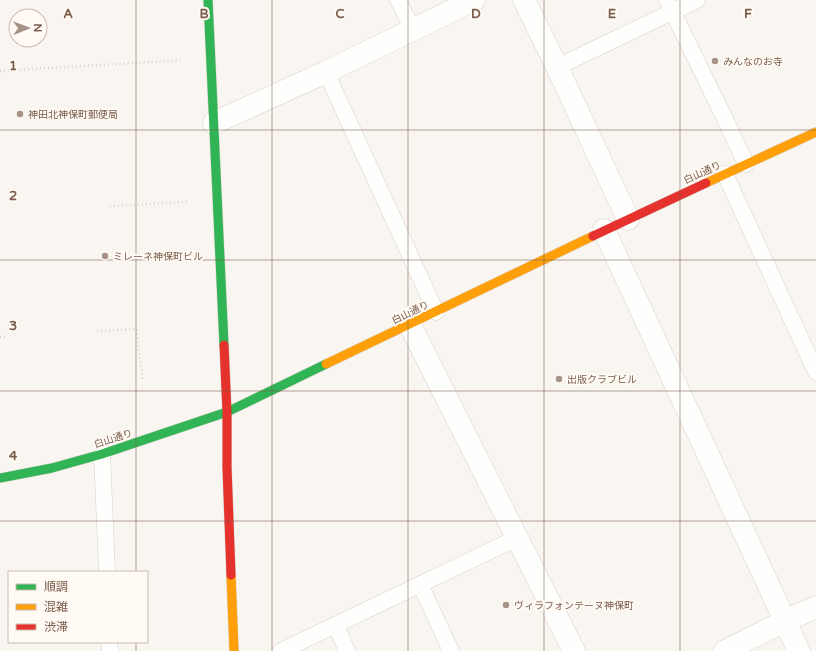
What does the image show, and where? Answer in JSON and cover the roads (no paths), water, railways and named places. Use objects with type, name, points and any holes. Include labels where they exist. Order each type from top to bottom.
[{"type":"main road","points":[[208,0],[227,412],[227,467],[234,651]]},
{"type":"main road","name":"白山通り","points":[[0,478],[52,468],[102,454],[227,412],[410,325],[628,218],[816,132]]},
{"type":"street","points":[[214,123],[326,72],[474,0]]},
{"type":"street","points":[[524,0],[628,218]]},
{"type":"street","points":[[604,230],[800,651]]},
{"type":"street","points":[[410,325],[574,651]]},
{"type":"street","points":[[725,651],[785,621],[816,608]]},
{"type":"lane","points":[[398,0],[413,30]]},
{"type":"lane","points":[[557,67],[670,6],[697,0]]},
{"type":"lane","points":[[670,6],[746,164]]},
{"type":"lane","points":[[326,72],[436,312]]},
{"type":"lane","points":[[724,174],[816,372]]},
{"type":"lane","points":[[102,454],[107,571]]},
{"type":"lane","points":[[281,651],[517,538]]},
{"type":"lane","points":[[420,584],[451,651]]},
{"type":"lane","points":[[336,625],[348,651]]},
{"type":"place","name":"みんなのお寺","points":[[715,61]]},
{"type":"place","name":"神田北神保町郵便局","points":[[20,114]]},
{"type":"place","name":"ミレーネ神保町ビル","points":[[105,256]]},
{"type":"place","name":"出版クラブビル","points":[[559,379]]},
{"type":"place","name":"ヴィラフォンテーヌ神保町","points":[[506,605]]}]
